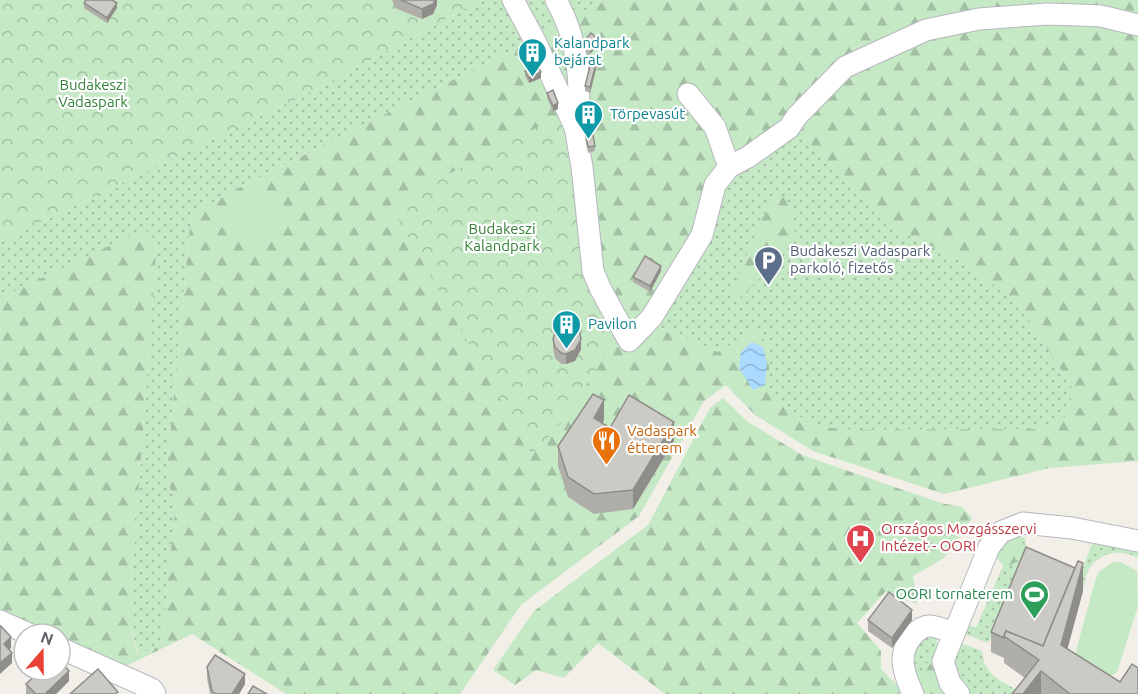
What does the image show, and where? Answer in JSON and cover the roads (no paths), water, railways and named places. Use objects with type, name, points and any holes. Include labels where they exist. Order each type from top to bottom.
[{"type":"street","points":[[513,0],[534,39],[574,127],[582,167],[593,271],[629,340],[652,317],[702,235],[715,185],[729,167],[748,157],[789,128],[797,116],[845,67],[926,30],[979,20],[1047,14],[1101,16],[1138,25]]},
{"type":"street","points":[[556,0],[564,14],[573,41],[579,105],[574,127]]},
{"type":"street","points":[[688,94],[715,127],[729,167]]},
{"type":"street","points":[[959,694],[950,683],[942,661],[989,547],[1001,532],[1023,523],[1072,528],[1138,541]]},
{"type":"street","points":[[913,694],[904,674],[902,661],[908,642],[920,629],[929,626],[953,633]]},
{"type":"street","points":[[72,656],[98,674],[152,692]]},
{"type":"water","points":[[752,342],[763,347],[767,364],[765,385],[753,390],[739,368],[741,352]]},
{"type":"place","name":"Kalandpark bejárat","points":[[533,78]]},
{"type":"place","name":"Törpevasút","points":[[589,140]]},
{"type":"place","name":"Budakeszi Vadaspark parkoló, fizetős","points":[[769,286]]},
{"type":"place","name":"Pavilon","points":[[567,350]]},
{"type":"place","name":"Vadaspark étterem","points":[[606,466]]},
{"type":"place","name":"Országos Mozgásszervi Intézet - OORI","points":[[860,564]]},
{"type":"place","name":"OORI tornaterem","points":[[1034,620]]},
{"type":"park label","name":"Budakeszi Vadaspark","points":[[93,94]]},
{"type":"park label","name":"Budakeszi Kalandpark","points":[[502,238]]}]
